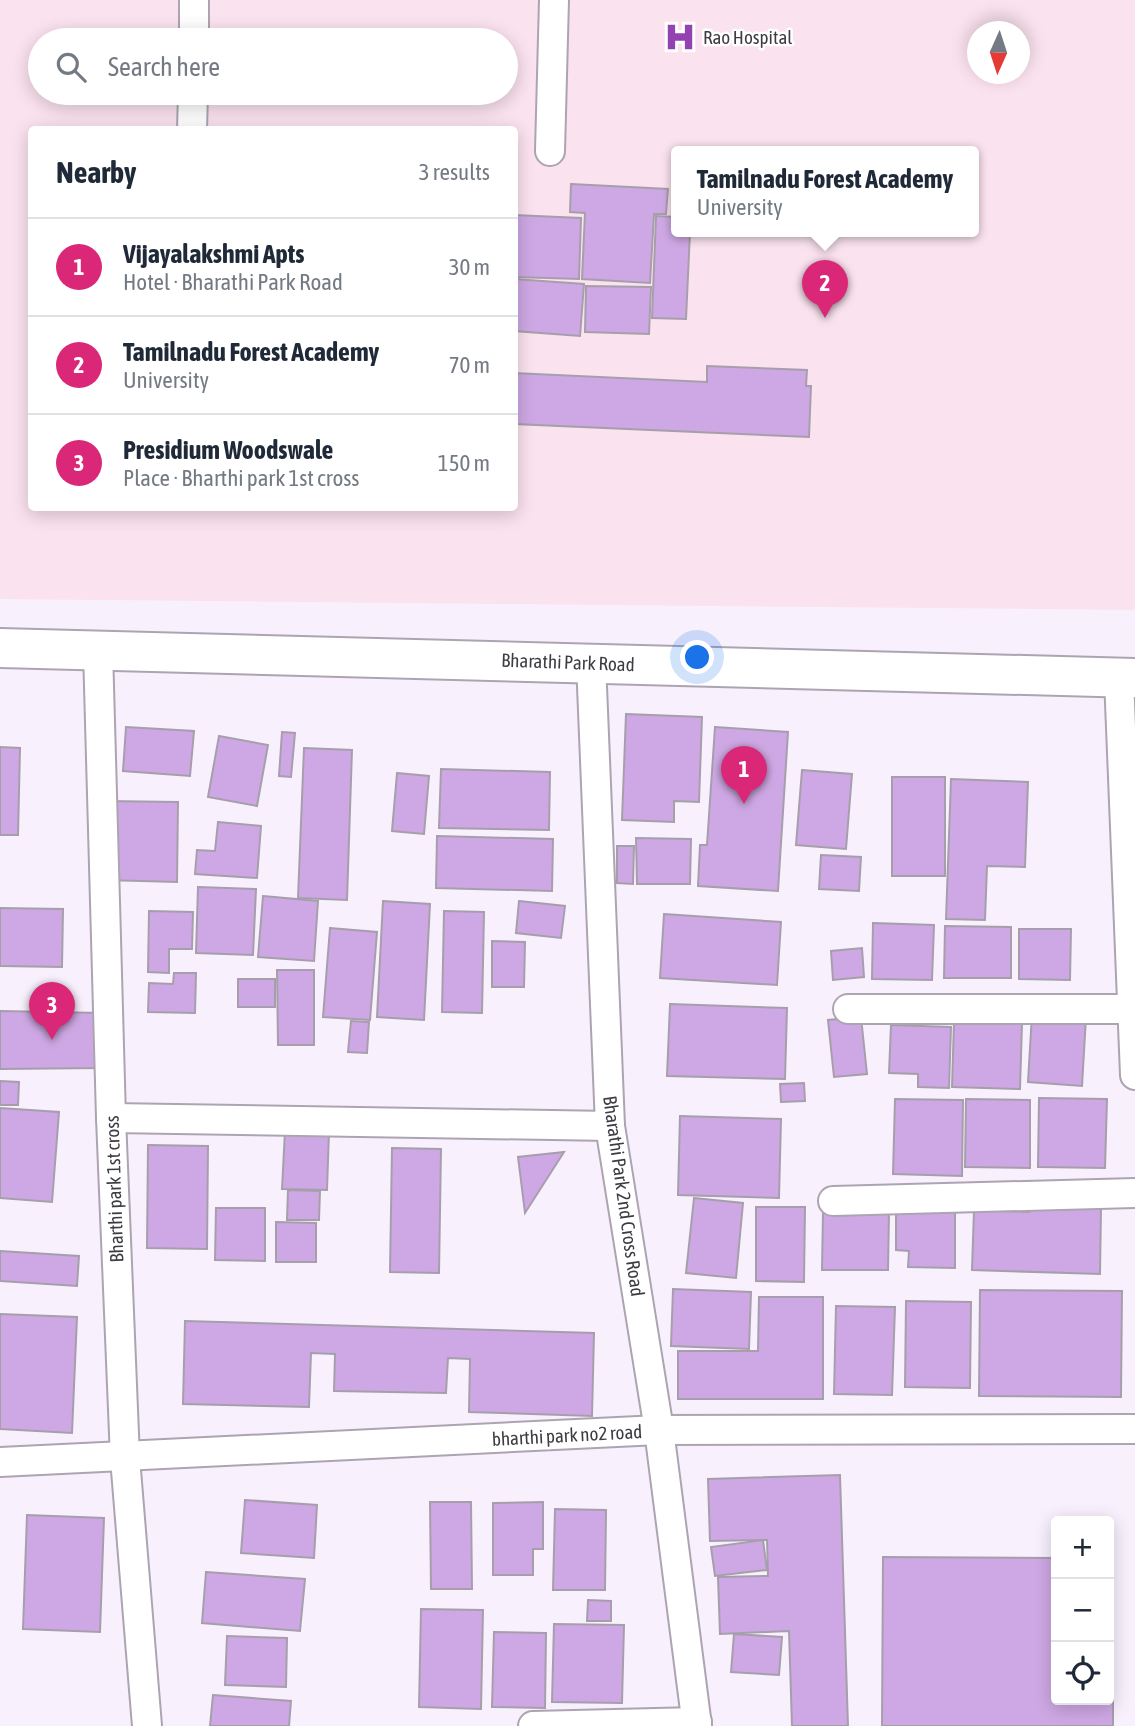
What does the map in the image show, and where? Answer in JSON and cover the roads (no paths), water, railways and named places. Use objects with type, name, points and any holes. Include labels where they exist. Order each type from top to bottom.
[{"type":"main road","name":"Bharathi Park Road","points":[[0,648],[1127,678]]},
{"type":"street","points":[[194,0],[194,28]]},
{"type":"street","points":[[550,150],[554,0]]},
{"type":"street","points":[[192,126],[193,105]]},
{"type":"street","name":"Bharthi park 1st cross","points":[[98,650],[111,1118],[125,1458],[147,1726]]},
{"type":"street","name":"Bharathi Park 2nd Cross Road","points":[[591,662],[610,1126],[659,1430],[697,1724]]},
{"type":"street","points":[[1127,678],[1135,1075]]},
{"type":"street","points":[[848,1009],[1133,1025]]},
{"type":"street","points":[[111,1118],[610,1126]]},
{"type":"street","points":[[833,1201],[1135,1193]]},
{"type":"street","name":"bharthi park no2 road","points":[[0,1462],[659,1430],[1135,1429]]},
{"type":"street","points":[[533,1726],[697,1724]]},
{"type":"place","name":"Rao Hospital","points":[[680,37]]},
{"type":"place","name":"Tamilnadu Forest Academy","points":[[825,318]]},
{"type":"place","name":"Vijayalakshmi Apts","points":[[744,804]]},
{"type":"place","name":"Presidium Woodswale","points":[[52,1040]]}]
